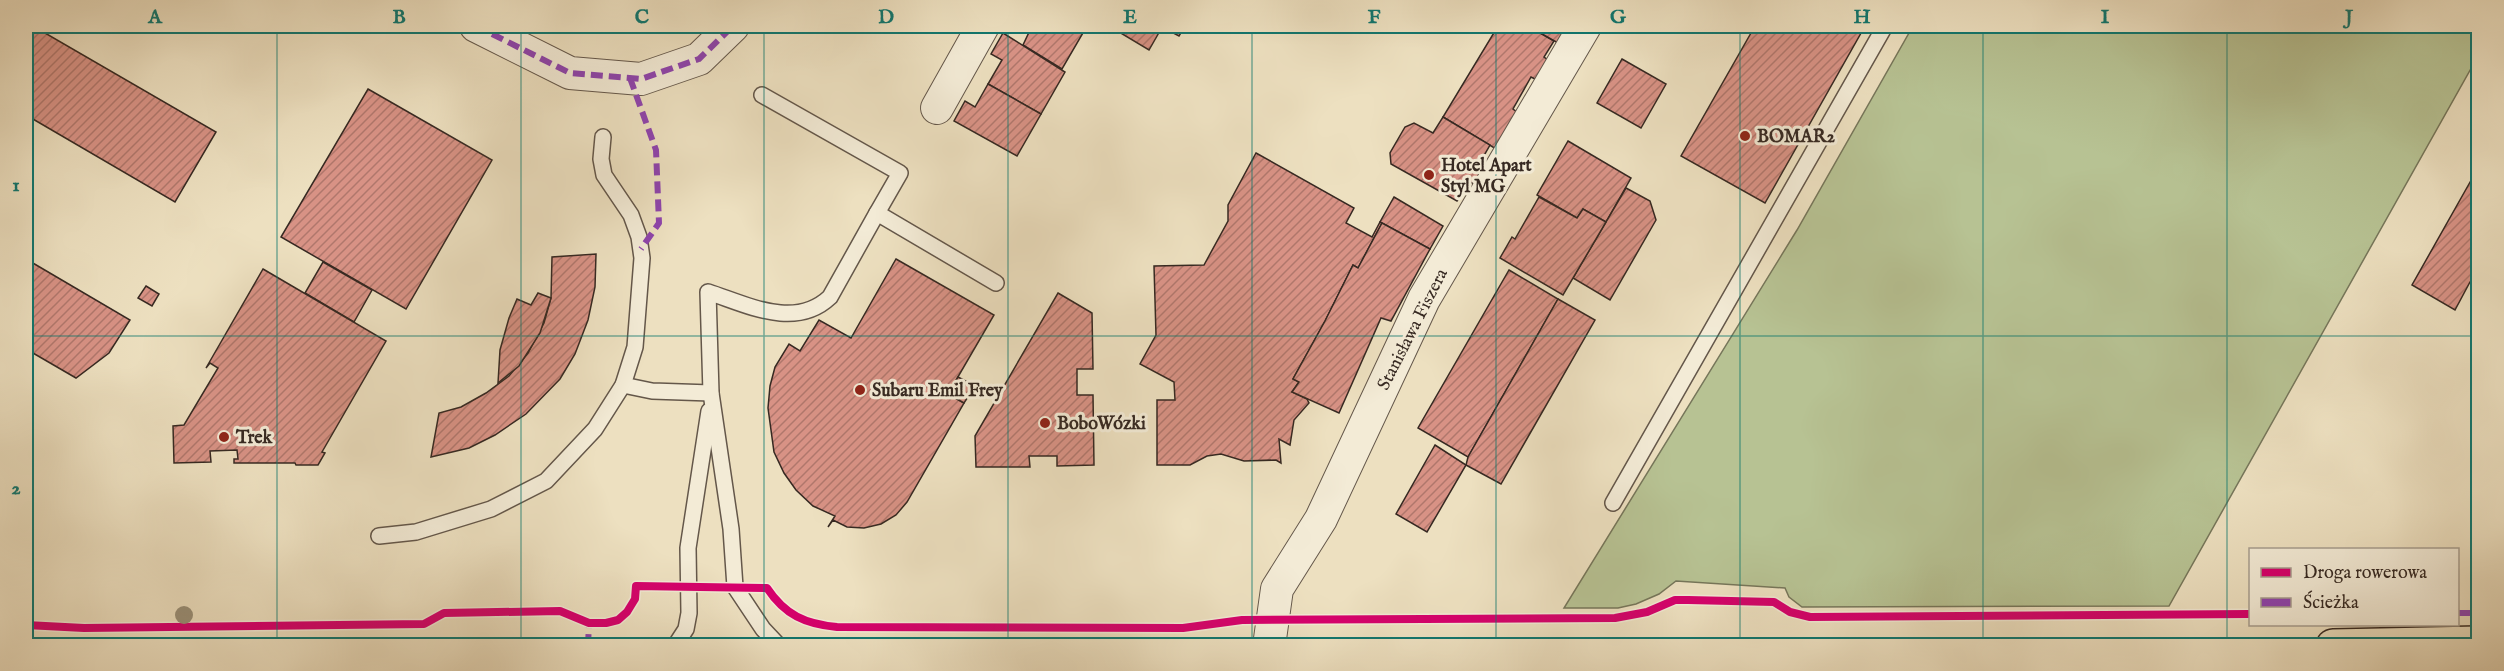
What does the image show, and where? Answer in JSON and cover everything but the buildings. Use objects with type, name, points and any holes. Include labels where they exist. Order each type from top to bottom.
[{"type":"main road","points":[[2333,645],[2478,643]]},
{"type":"street","points":[[476,26],[570,73],[641,79],[699,59],[733,26]]},
{"type":"street","points":[[937,108],[983,26]]},
{"type":"street","name":"Stanisława Fiszera","points":[[1269,645],[1277,590],[1321,519],[1424,299],[1586,26]]},
{"type":"lane","points":[[1613,503],[1885,26]]},
{"type":"lane","points":[[762,95],[900,173],[830,297],[819,307],[790,314],[774,312],[708,292],[711,393],[731,529],[735,587],[763,628],[779,645]]},
{"type":"lane","points":[[379,536],[416,532],[491,509],[546,481],[595,429],[623,385],[635,347],[642,258],[639,237],[631,215],[604,175],[601,159],[603,137]]},
{"type":"lane","points":[[877,213],[996,283]]},
{"type":"lane","points":[[623,385],[652,391],[711,393]]},
{"type":"lane","points":[[675,645],[686,629],[689,614],[688,548],[711,393]]},
{"type":"green space","points":[[1913,26],[2478,26],[2478,56],[2169,606],[1802,607],[1789,597],[1785,588],[1676,581],[1659,594],[1636,604],[1618,608],[1564,608],[1797,230]]},
{"type":"marked path","points":[[476,26],[570,73],[641,79],[699,59],[733,26]]},
{"type":"marked path","points":[[630,78],[656,150],[659,223],[641,249]]},
{"type":"marked path","points":[[2459,613],[2478,613]]},
{"type":"marked path","points":[[588,646],[589,623],[593,623]]},
{"type":"cycle path","points":[[26,625],[84,628],[424,624],[444,613],[560,611],[589,623],[606,623],[618,620],[627,612],[635,599],[636,586],[767,588],[781,605],[797,616],[815,623],[837,627],[1183,628],[1242,620],[1615,618],[1647,612],[1675,600],[1774,602],[1790,612],[1810,617],[2249,614]]},
{"type":"place","name":"BOMAR2","points":[[1745,136]]},
{"type":"place","name":"Hotel Apart Styl MG","points":[[1429,175]]},
{"type":"place","name":"Subaru Emil Frey","points":[[860,390]]},
{"type":"place","name":"BoboWózki","points":[[1045,423]]},
{"type":"place","name":"Trek","points":[[224,437]]}]
